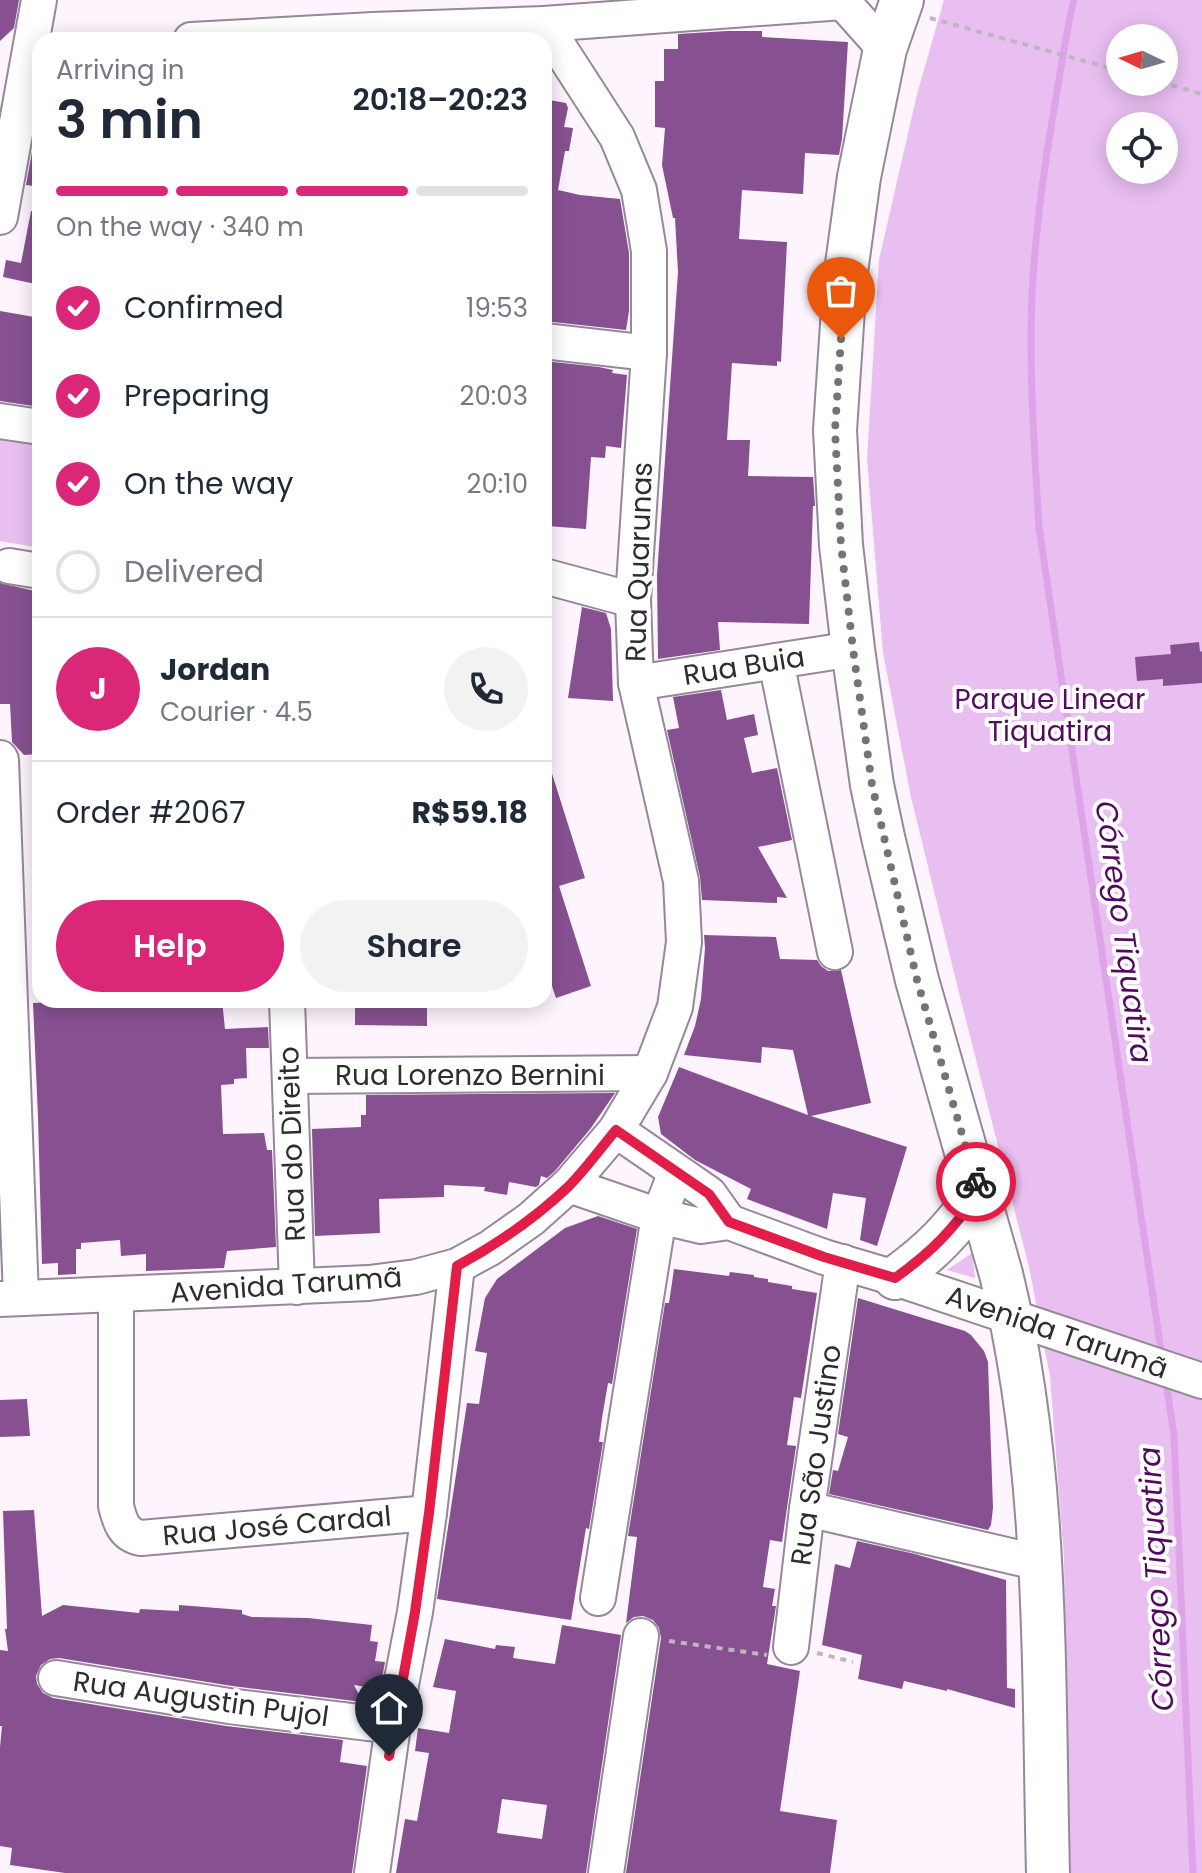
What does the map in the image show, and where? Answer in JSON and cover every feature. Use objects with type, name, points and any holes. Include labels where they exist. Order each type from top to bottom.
[{"type":"main road","points":[[901,5],[885,49],[859,177],[845,279],[835,430],[841,545],[872,785],[883,837],[917,980],[1012,1317],[1023,1385],[1041,1563],[1048,1873]]},
{"type":"main road","points":[[895,1278],[932,1251],[979,1193]]},
{"type":"street","points":[[0,217],[23,56],[39,0]]},
{"type":"street","points":[[419,32],[844,1],[885,49]]},
{"type":"street","name":"Rua Quarunas","points":[[544,24],[549,32]]},
{"type":"street","name":"Rua Quarunas","points":[[552,36],[617,137],[639,190],[649,251],[649,353],[633,600],[636,683],[681,881],[684,942],[675,1007],[650,1073],[616,1130],[569,1185]]},
{"type":"street","points":[[552,342],[649,353]]},
{"type":"street","points":[[0,421],[32,426]]},
{"type":"street","points":[[552,578],[633,600]]},
{"type":"street","name":"Rua Buia","points":[[636,683],[853,649]]},
{"type":"street","points":[[776,661],[835,952]]},
{"type":"street","points":[[0,760],[10,1298]]},
{"type":"street","name":"Rua do Direito","points":[[287,1008],[297,1287]]},
{"type":"street","name":"Rua Lorenzo Bernini","points":[[290,1076],[650,1073]]},
{"type":"street","points":[[616,1130],[709,1194],[729,1222]]},
{"type":"street","points":[[598,1598],[659,1216],[676,1172]]},
{"type":"street","name":"Avenida Tarumã","points":[[10,1298],[297,1287],[416,1277],[457,1266],[490,1248],[531,1219],[569,1185],[659,1216],[701,1226],[729,1222],[1202,1381]]},
{"type":"street","name":"Rua São Justino","points":[[791,1647],[807,1509],[843,1262]]},
{"type":"street","points":[[372,1873],[429,1513],[457,1266]]},
{"type":"street","name":"Rua José Cardal","points":[[116,1295],[116,1506],[125,1531],[132,1537],[429,1513]]},
{"type":"street","points":[[807,1509],[1041,1563]]},
{"type":"street","points":[[606,1873],[641,1636]]},
{"type":"street","name":"Rua Augustin Pujol","points":[[56,1678],[229,1706],[393,1726]]},
{"type":"path","points":[[901,5],[976,31],[1106,67]]},
{"type":"path","points":[[1178,87],[1202,94]]},
{"type":"path","points":[[641,1636],[784,1657],[791,1647],[853,1662]]},
{"type":"green space","name":"Parque Linear Tiquatira","points":[[944,0],[1202,0],[1202,1873],[1069,1873],[1064,1558],[1050,1376],[1029,1267],[911,797],[883,653],[867,459],[879,260],[917,94]]},
{"type":"green space","points":[[32,432],[32,547],[0,541],[0,433]]},
{"type":"green space","points":[[972,1253],[975,1278],[947,1270]]},
{"type":"building","points":[[0,0],[19,0],[14,28],[0,41]]},
{"type":"building","points":[[762,31],[762,37],[848,42],[839,155],[805,153],[803,194],[742,190],[739,239],[787,242],[781,362],[777,361],[777,366],[732,363],[727,440],[750,440],[748,476],[813,477],[815,506],[809,624],[718,622],[720,650],[658,659],[657,575],[678,272],[675,218],[662,165],[665,128],[655,127],[655,81],[664,81],[664,49],[678,49],[678,34]]},
{"type":"building","points":[[552,100],[566,103],[568,108],[564,127],[573,128],[558,190],[620,199],[629,253],[626,330],[552,322]]},
{"type":"building","points":[[32,152],[32,186],[26,185]]},
{"type":"building","points":[[32,211],[32,283],[3,277],[6,260],[21,263]]},
{"type":"building","points":[[0,311],[32,317],[32,406],[0,401]]},
{"type":"building","points":[[552,362],[599,367],[627,375],[621,448],[606,446],[605,458],[591,457],[586,529],[552,526]]},
{"type":"building","points":[[0,583],[32,590],[32,754],[24,755],[12,742],[10,704],[0,704]]},
{"type":"building","points":[[582,607],[606,613],[611,629],[613,701],[568,698]]},
{"type":"building","points":[[1199,642],[1202,683],[1163,686],[1163,679],[1137,681],[1135,657],[1171,654],[1170,645]]},
{"type":"building","points":[[721,690],[727,720],[754,714],[758,735],[744,738],[752,773],[777,768],[792,840],[758,847],[787,898],[777,897],[777,903],[702,900],[700,877],[667,730],[679,728],[673,697]]},
{"type":"building","points":[[552,774],[585,878],[559,886],[591,986],[556,998],[552,986]]},
{"type":"building","points":[[704,935],[776,937],[780,959],[817,960],[828,971],[841,970],[871,1103],[811,1116],[907,1147],[877,1246],[860,1240],[866,1198],[833,1193],[827,1229],[747,1199],[751,1189],[695,1160],[661,1134],[658,1117],[679,1067],[808,1115],[793,1050],[762,1047],[761,1063],[684,1055],[701,999]]},
{"type":"building","points":[[33,1008],[223,1008],[225,1029],[268,1027],[269,1048],[246,1048],[247,1078],[234,1079],[234,1084],[221,1085],[223,1134],[264,1133],[267,1150],[272,1150],[276,1247],[227,1251],[224,1268],[146,1271],[146,1254],[121,1256],[120,1240],[81,1243],[81,1249],[76,1249],[76,1274],[58,1275],[58,1263],[42,1264]]},
{"type":"building","points":[[355,1008],[427,1008],[427,1026],[355,1025]]},
{"type":"building","points":[[615,1093],[555,1171],[547,1178],[541,1176],[536,1187],[509,1182],[507,1195],[484,1191],[485,1187],[444,1185],[444,1197],[379,1199],[380,1233],[315,1236],[312,1129],[361,1127],[361,1115],[366,1115],[366,1095]]},
{"type":"building","points":[[598,1216],[637,1229],[612,1384],[608,1383],[602,1418],[599,1442],[603,1442],[571,1620],[437,1599],[467,1403],[479,1404],[487,1353],[475,1351],[485,1298],[497,1279],[565,1228]]},
{"type":"building","points":[[674,1269],[729,1276],[730,1272],[754,1275],[768,1279],[768,1282],[792,1286],[792,1289],[817,1293],[801,1398],[794,1397],[787,1445],[796,1446],[782,1542],[770,1540],[763,1587],[775,1589],[772,1606],[776,1606],[767,1664],[800,1671],[780,1811],[837,1820],[830,1873],[626,1873],[661,1638],[653,1620],[634,1617],[626,1623],[637,1537],[628,1536],[665,1303],[669,1303]]},
{"type":"building","points":[[858,1298],[965,1331],[984,1351],[988,1362],[993,1508],[988,1530],[829,1494],[833,1470],[838,1471],[848,1437],[838,1434]]},
{"type":"building","points":[[27,1399],[30,1436],[0,1437],[0,1400]]},
{"type":"building","points":[[34,1510],[42,1616],[63,1605],[139,1613],[140,1609],[179,1611],[179,1605],[242,1610],[242,1614],[252,1617],[308,1618],[372,1625],[370,1641],[378,1642],[375,1661],[385,1662],[380,1689],[354,1685],[363,1702],[232,1686],[59,1658],[41,1665],[36,1676],[43,1693],[53,1698],[226,1726],[343,1740],[340,1762],[367,1766],[352,1873],[65,1873],[10,1865],[12,1848],[0,1846],[0,1650],[8,1651],[3,1511]]},
{"type":"building","points":[[857,1541],[1006,1580],[1007,1688],[1015,1689],[1015,1708],[904,1681],[902,1689],[858,1679],[862,1655],[822,1645],[835,1564],[850,1568]]},
{"type":"building","points":[[562,1625],[621,1635],[586,1873],[396,1873],[405,1819],[417,1821],[429,1753],[415,1751],[418,1728],[449,1733],[456,1691],[433,1687],[445,1639],[495,1649],[496,1645],[515,1647],[513,1658],[555,1664]],"holes":[[[502,1799],[547,1805],[542,1839],[497,1833]]]},
{"type":"waterway","name":"Córrego Tiquatira","points":[[1074,0],[1048,146],[1033,276],[1031,370],[1039,527],[1162,1357]]},
{"type":"waterway","name":"Córrego Tiquatira","points":[[1166,1381],[1174,1436],[1193,1873]]},
{"type":"way so far","points":[[841,339],[835,430],[841,545],[872,785],[917,980],[976,1182]]},
{"type":"route","points":[[389,1756],[429,1513],[457,1266],[490,1248],[531,1219],[569,1185],[616,1130],[709,1194],[729,1222],[824,1257],[895,1278],[932,1251],[952,1230],[979,1193],[976,1182]]}]
